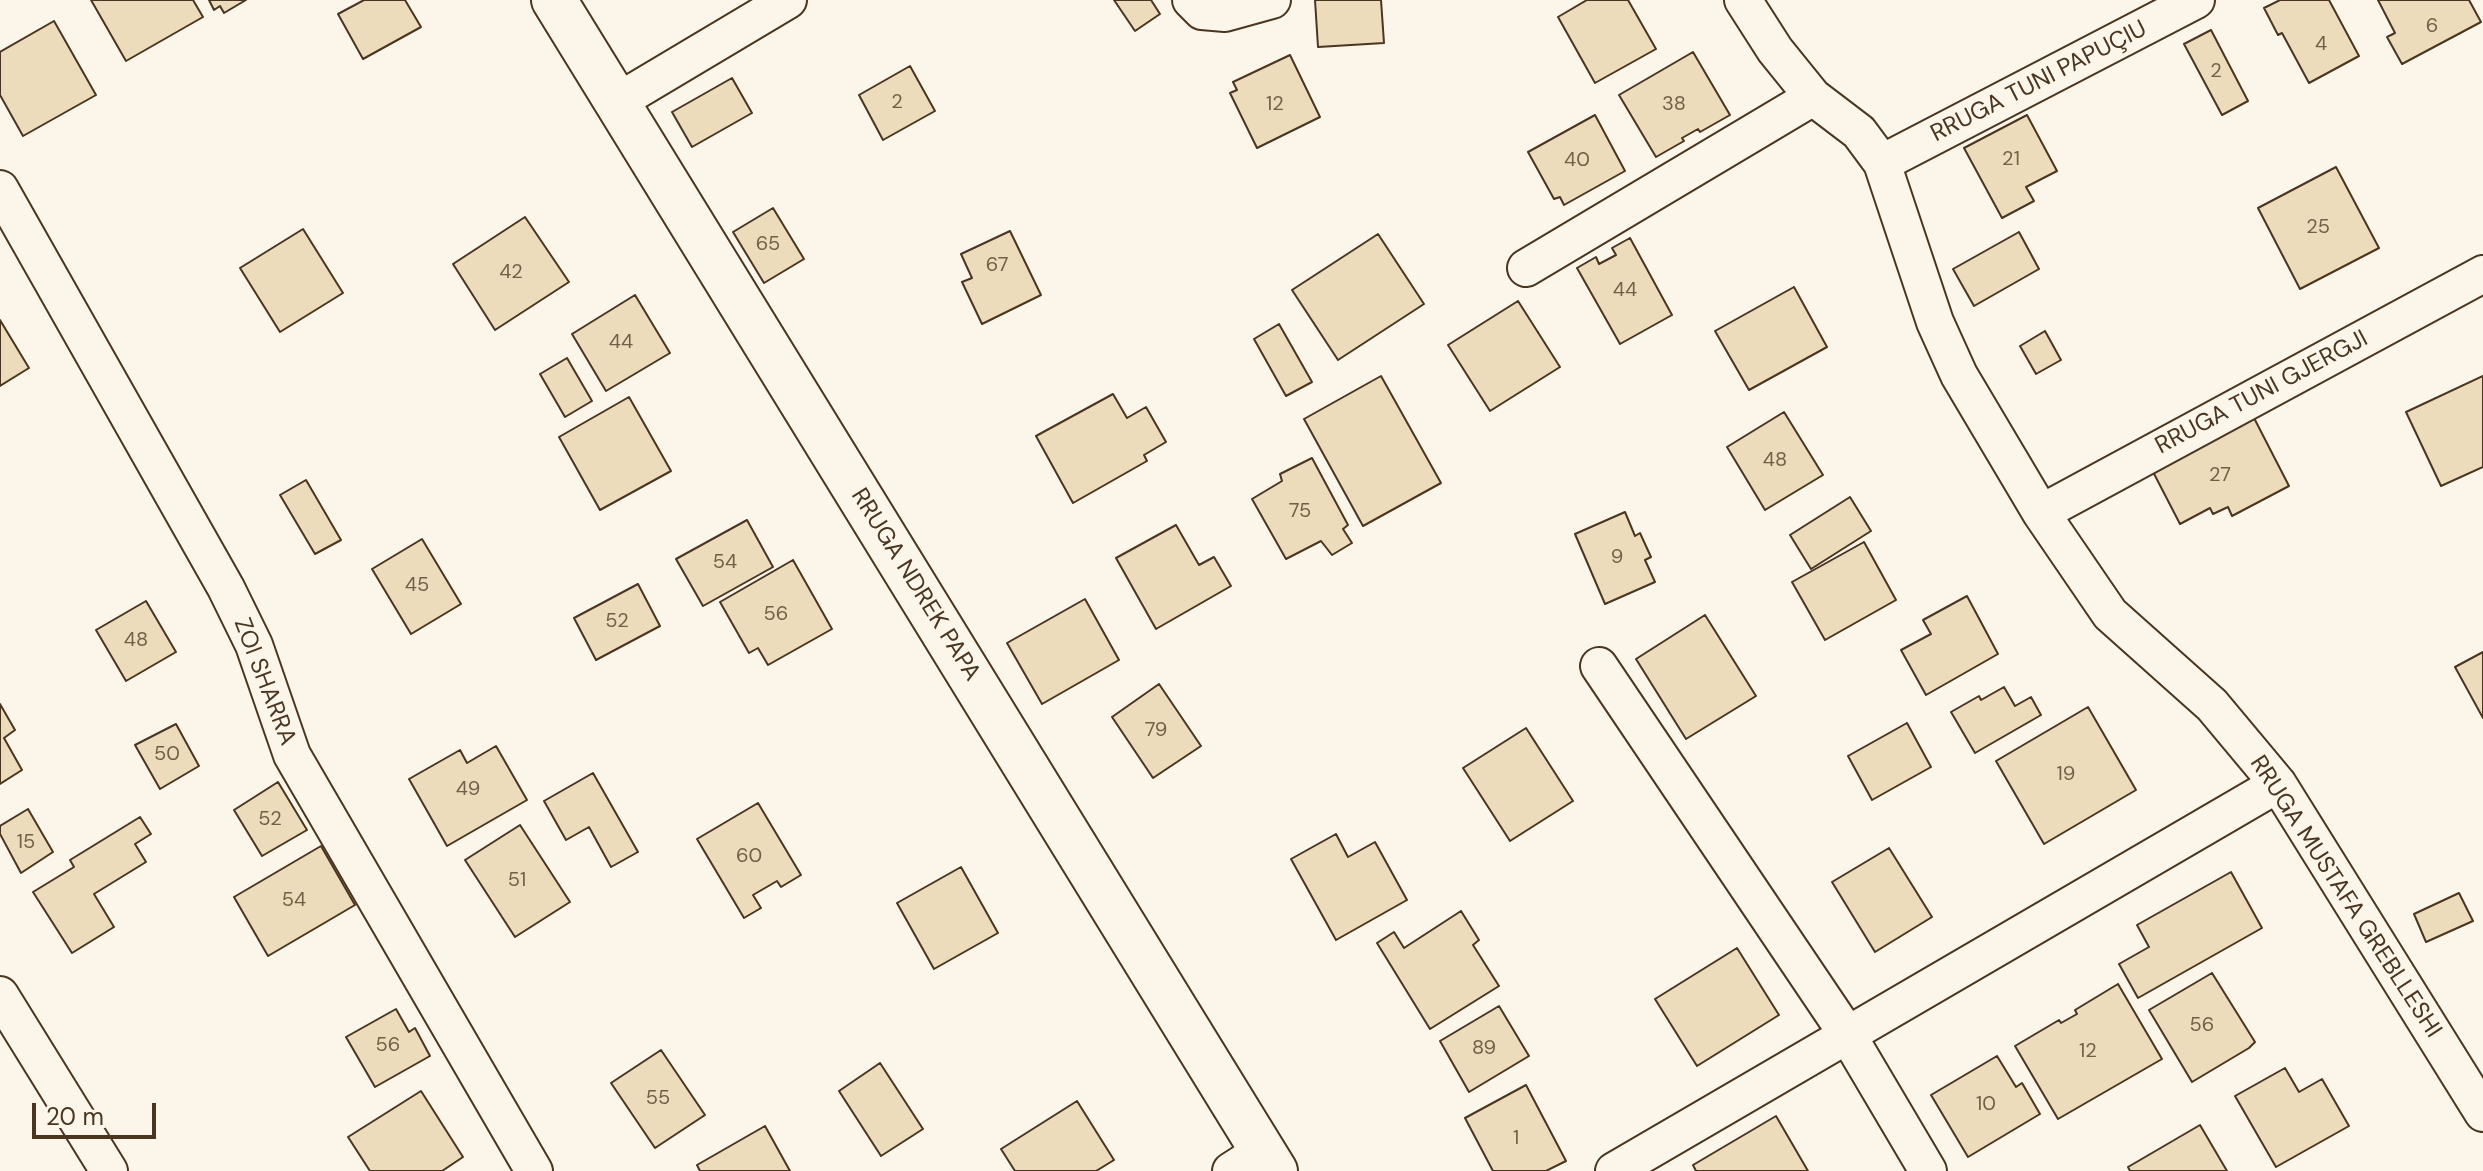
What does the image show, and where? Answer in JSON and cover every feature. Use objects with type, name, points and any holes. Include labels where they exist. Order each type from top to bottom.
[{"type":"street","name":"RRUGA NDREK PAPA","points":[[554,0],[1256,1164]]},
{"type":"street","points":[[617,102],[788,0]]},
{"type":"street","points":[[1191,0],[1202,11],[1225,13],[1272,0]]},
{"type":"street","name":"RRUGA MUSTAFA GREBLLESHI","points":[[1743,0],[1775,50],[1813,97],[1859,132],[1882,163],[1935,322],[1959,375],[2041,513],[2110,614],[2212,705],[2278,784],[2483,1113]]},
{"type":"street","name":"RRUGA TUNI PAPUÇIU","points":[[1882,163],[2196,0]]},
{"type":"street","points":[[1526,268],[1813,97]]},
{"type":"street","name":"ZOI SHARRA","points":[[0,189],[226,588],[254,645],[278,721],[298,766],[534,1171]]},
{"type":"street","name":"RRUGA TUNI GJERGJI","points":[[2041,513],[2483,274]]},
{"type":"street","points":[[1599,666],[1847,1034],[1928,1171]]},
{"type":"street","points":[[1614,1171],[2278,784]]},
{"type":"street","points":[[0,995],[109,1171]]},
{"type":"building","points":[[91,0],[193,0],[203,17],[126,61]]},
{"type":"building","points":[[209,0],[246,0],[224,13],[220,6],[214,10]]},
{"type":"building","points":[[364,0],[405,0],[421,27],[363,59],[338,14]]},
{"type":"building","points":[[1114,0],[1151,0],[1160,14],[1135,31]]},
{"type":"building","points":[[1315,0],[1381,0],[1384,43],[1318,47]]},
{"type":"building","points":[[1587,0],[1628,0],[1656,49],[1595,83],[1558,17]]},
{"type":"building","points":[[2280,0],[2329,0],[2359,56],[2309,83],[2282,33],[2278,35],[2264,8]]},
{"type":"building","points":[[2378,0],[2469,0],[2481,22],[2402,64],[2387,37],[2395,33]]},
{"type":"building","points":[[54,21],[96,95],[23,136],[0,95],[0,52]]},
{"type":"building","points":[[2211,30],[2248,101],[2222,115],[2184,44]]},
{"type":"building","points":[[1693,52],[1730,115],[1682,138],[1684,141],[1656,157],[1619,95]]},
{"type":"building","points":[[1290,55],[1320,117],[1257,148],[1230,93],[1237,90],[1233,82]]},
{"type":"building","points":[[910,66],[935,111],[883,140],[859,95]]},
{"type":"building","points":[[732,78],[752,113],[692,147],[672,112]]},
{"type":"building","points":[[1595,115],[1625,171],[1564,205],[1560,197],[1554,199],[1528,152]]},
{"type":"building","points":[[2027,115],[2057,171],[2026,187],[2034,201],[2002,218],[1964,148]]},
{"type":"building","points":[[2336,167],[2379,248],[2300,289],[2258,208]]},
{"type":"building","points":[[773,208],[804,259],[764,283],[733,232]]},
{"type":"building","points":[[525,217],[569,282],[495,330],[453,264]]},
{"type":"building","points":[[303,229],[343,293],[280,332],[240,268]]},
{"type":"building","points":[[1010,231],[1041,295],[982,324],[962,282],[972,278],[961,254]]},
{"type":"building","points":[[2019,232],[2039,269],[1974,306],[1953,269]]},
{"type":"building","points":[[1378,234],[1424,304],[1338,360],[1292,290]]},
{"type":"building","points":[[1630,238],[1672,315],[1620,344],[1577,268],[1596,257],[1599,264],[1616,255],[1612,248]]},
{"type":"building","points":[[1794,287],[1827,347],[1749,390],[1715,331]]},
{"type":"building","points":[[635,295],[670,353],[606,391],[572,334]]},
{"type":"building","points":[[1518,301],[1560,367],[1490,411],[1448,345]]},
{"type":"building","points":[[0,320],[29,368],[0,386]]},
{"type":"building","points":[[1279,324],[1312,382],[1286,396],[1254,339]]},
{"type":"building","points":[[2045,331],[2061,360],[2036,374],[2020,346]]},
{"type":"building","points":[[567,358],[592,401],[565,417],[540,374]]},
{"type":"building","points":[[1381,376],[1441,483],[1363,526],[1304,419]]},
{"type":"building","points":[[2483,376],[2483,467],[2441,486],[2406,412]]},
{"type":"building","points":[[1113,394],[1127,418],[1146,407],[1166,442],[1144,455],[1147,461],[1073,503],[1036,436]]},
{"type":"building","points":[[629,397],[671,471],[600,510],[559,437]]},
{"type":"building","points":[[1784,412],[1823,475],[1765,510],[1727,447]]},
{"type":"building","points":[[2253,416],[2289,486],[2232,516],[2228,507],[2213,514],[2210,508],[2180,524],[2150,466]]},
{"type":"building","points":[[1312,458],[1348,525],[1343,529],[1352,543],[1332,555],[1321,541],[1286,559],[1252,499],[1282,481],[1280,474]]},
{"type":"building","points":[[306,480],[341,540],[315,554],[280,495]]},
{"type":"building","points":[[1850,497],[1871,531],[1811,569],[1790,535]]},
{"type":"building","points":[[1625,512],[1635,536],[1640,533],[1651,557],[1645,560],[1655,582],[1605,604],[1575,534]]},
{"type":"building","points":[[747,520],[773,567],[703,606],[676,559]]},
{"type":"building","points":[[1176,525],[1199,565],[1214,557],[1231,586],[1156,629],[1116,558]]},
{"type":"building","points":[[422,539],[461,604],[411,634],[372,569]]},
{"type":"building","points":[[1864,542],[1896,600],[1825,640],[1792,582]]},
{"type":"building","points":[[793,560],[832,629],[768,665],[758,648],[749,653],[720,602]]},
{"type":"building","points":[[638,584],[660,626],[596,660],[574,618]]},
{"type":"building","points":[[1967,596],[1998,654],[1926,695],[1901,650],[1931,634],[1923,620]]},
{"type":"building","points":[[1085,599],[1119,660],[1042,704],[1007,643]]},
{"type":"building","points":[[146,601],[176,652],[126,681],[96,630]]},
{"type":"building","points":[[1705,615],[1756,696],[1686,739],[1636,659]]},
{"type":"building","points":[[2483,652],[2483,718],[2455,667]]},
{"type":"building","points":[[1159,684],[1201,746],[1153,778],[1112,717]]},
{"type":"building","points":[[2004,687],[2015,706],[2031,697],[2041,715],[1975,753],[1951,712],[1979,696],[1981,700]]},
{"type":"building","points":[[0,704],[15,730],[4,738],[22,770],[0,784]]},
{"type":"building","points":[[2088,707],[2136,790],[2044,844],[1996,761]]},
{"type":"building","points":[[1907,723],[1931,767],[1872,800],[1848,756]]},
{"type":"building","points":[[176,724],[199,766],[160,789],[135,745]]},
{"type":"building","points":[[1526,728],[1573,801],[1510,841],[1463,768]]},
{"type":"building","points":[[496,746],[527,800],[447,846],[409,779],[460,750],[467,763]]},
{"type":"building","points":[[593,773],[638,852],[611,867],[589,827],[566,840],[544,801]]},
{"type":"building","points":[[278,782],[307,830],[262,856],[234,810]]},
{"type":"building","points":[[758,803],[801,875],[781,887],[777,881],[753,895],[761,908],[744,918],[697,839]]},
{"type":"building","points":[[28,809],[53,852],[21,873],[0,834],[0,826]]},
{"type":"building","points":[[140,817],[151,834],[135,844],[146,862],[94,894],[114,927],[72,953],[33,892],[74,867],[70,860]]},
{"type":"building","points":[[520,825],[570,902],[515,937],[465,860]]},
{"type":"building","points":[[1336,834],[1348,857],[1375,842],[1407,900],[1336,940],[1291,859]]},
{"type":"building","points":[[321,846],[355,905],[268,956],[234,897]]},
{"type":"building","points":[[1889,848],[1932,917],[1875,952],[1832,882]]},
{"type":"building","points":[[961,867],[998,933],[934,969],[897,903]]},
{"type":"building","points":[[2231,872],[2262,928],[2138,998],[2119,964],[2149,947],[2137,925]]},
{"type":"building","points":[[2459,893],[2473,921],[2426,942],[2414,914]]},
{"type":"building","points":[[1461,911],[1479,940],[1473,945],[1499,986],[1430,1029],[1377,943],[1394,932],[1404,948]]},
{"type":"building","points":[[1737,948],[1779,1015],[1697,1066],[1655,999]]},
{"type":"building","points":[[2212,973],[2255,1042],[2192,1082],[2149,1010]]},
{"type":"building","points":[[2118,984],[2162,1059],[2058,1119],[2015,1046],[2059,1020],[2061,1023],[2077,1014],[2075,1010]]},
{"type":"building","points":[[1499,1006],[1529,1056],[1469,1092],[1440,1041]]},
{"type":"building","points":[[396,1009],[409,1032],[415,1028],[430,1056],[375,1087],[346,1037]]},
{"type":"building","points":[[661,1050],[705,1115],[655,1148],[611,1083]]},
{"type":"building","points":[[1997,1056],[2016,1087],[2022,1083],[2040,1114],[1968,1157],[1931,1095]]},
{"type":"building","points":[[880,1063],[923,1129],[881,1156],[839,1091]]},
{"type":"building","points":[[2285,1068],[2299,1092],[2322,1079],[2349,1126],[2276,1167],[2235,1096]]},
{"type":"building","points":[[1526,1085],[1566,1161],[1546,1171],[1493,1171],[1465,1118]]},
{"type":"building","points":[[421,1091],[463,1157],[442,1171],[370,1171],[348,1137]]},
{"type":"building","points":[[1077,1101],[1114,1160],[1096,1171],[1015,1171],[1001,1149]]},
{"type":"building","points":[[1776,1116],[1808,1171],[1696,1171],[1693,1165]]},
{"type":"building","points":[[2200,1125],[2227,1171],[2130,1171],[2128,1167]]},
{"type":"building","points":[[765,1126],[790,1171],[700,1171],[697,1165]]}]
